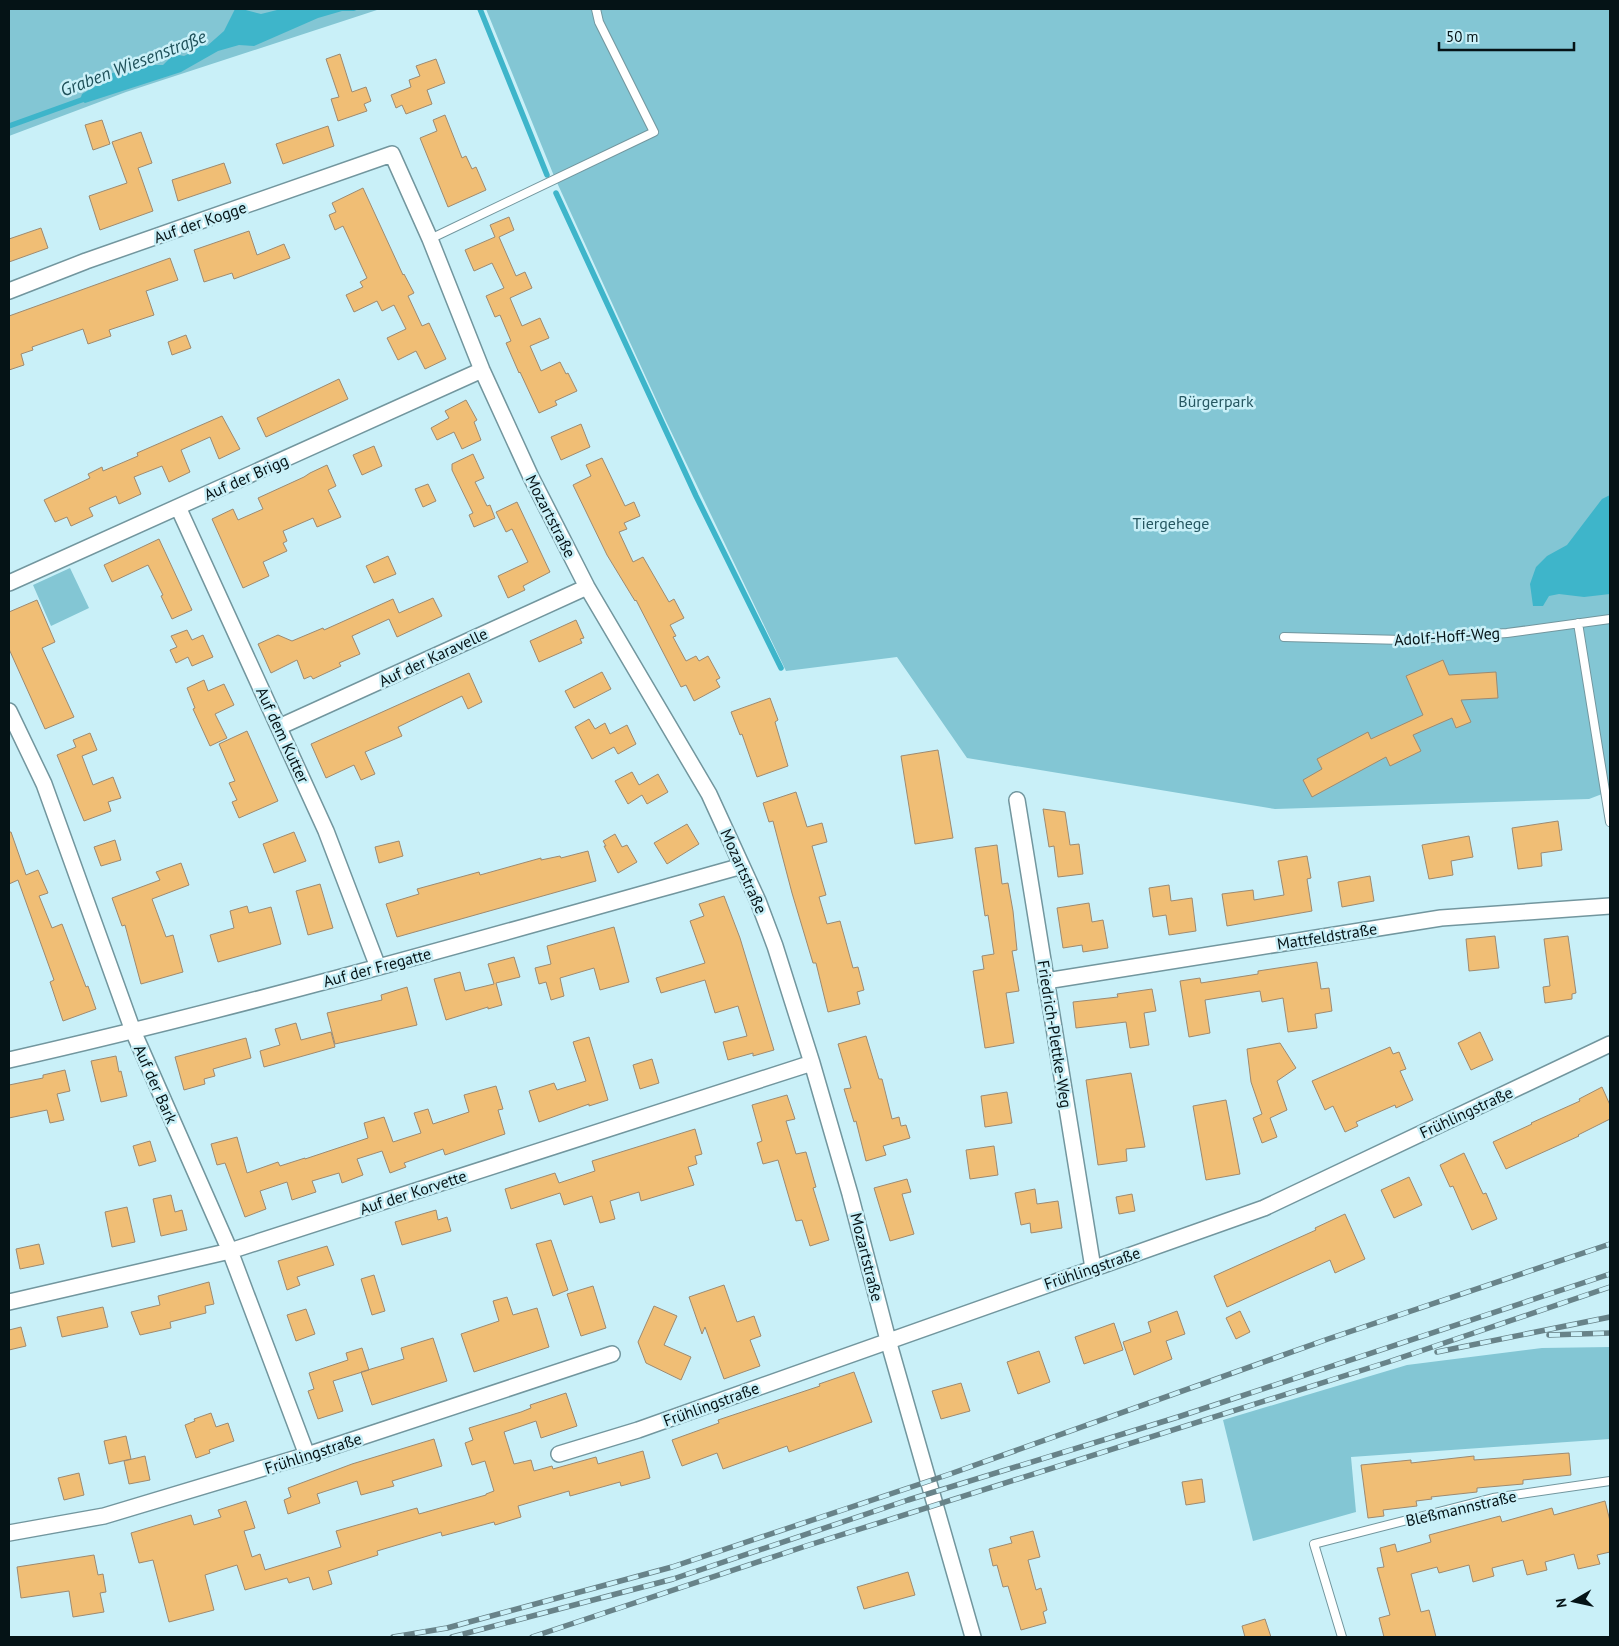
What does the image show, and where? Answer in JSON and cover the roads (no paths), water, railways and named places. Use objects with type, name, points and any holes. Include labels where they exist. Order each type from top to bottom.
[{"type":"street","name":"Mozartstraße","points":[[392,154],[430,239],[482,370],[531,477],[587,587],[709,794],[742,866],[775,946],[812,1063],[850,1194],[888,1340],[973,1637]]},
{"type":"street","name":"Auf der Kogge","points":[[9,291],[86,261],[392,154]]},
{"type":"street","name":"Auf der Brigg","points":[[9,583],[482,370]]},
{"type":"street","name":"Auf dem Kutter","points":[[178,507],[326,831],[378,967]]},
{"type":"street","name":"Auf der Karavelle","points":[[279,728],[587,587]]},
{"type":"street","name":"Auf der Bark","points":[[9,711],[44,784],[133,1032],[230,1251],[307,1455]]},
{"type":"street","name":"Friedrich-Plettke-Weg","points":[[1017,800],[1093,1268]]},
{"type":"street","name":"Auf der Fregatte","points":[[9,1060],[133,1032],[378,967],[742,866]]},
{"type":"street","name":"Mattfeldstraße","points":[[1046,981],[1441,918],[1610,906]]},
{"type":"street","name":"Frühlingstraße","points":[[559,1454],[638,1430],[1264,1208],[1610,1044]]},
{"type":"street","name":"Auf der Korvette","points":[[9,1302],[230,1251],[812,1063]]},
{"type":"street","name":"Frühlingstraße","points":[[9,1533],[104,1516],[307,1455],[612,1354]]},
{"type":"lane","points":[[430,239],[654,132],[599,22],[596,9]]},
{"type":"lane","name":"Adolf-Hoff-Weg","points":[[1284,637],[1403,640],[1507,633],[1610,619]]},
{"type":"lane","points":[[1578,623],[1610,822]]},
{"type":"lane","name":"Bleßmannstraße","points":[[1342,1637],[1314,1544],[1493,1498],[1610,1481]]},
{"type":"waterway","points":[[480,9],[547,175]]},
{"type":"waterway","name":"Graben Wiesenstraße","points":[[9,126],[87,98]]},
{"type":"waterway","points":[[556,193],[696,496],[781,668]]},
{"type":"railway","points":[[393,1637],[447,1628],[672,1567],[950,1474],[1328,1339],[1610,1244]]},
{"type":"railway","points":[[452,1637],[673,1579],[908,1500],[1178,1417],[1610,1274]]},
{"type":"railway","points":[[532,1637],[806,1546],[1388,1362],[1610,1287]]},
{"type":"railway","points":[[1437,1352],[1610,1317]]},
{"type":"railway","points":[[1549,1335],[1610,1333]]},
{"type":"park label","name":"Bürgerpark","points":[[1216,401]]},
{"type":"park label","name":"Tiergehege","points":[[1171,523]]}]
